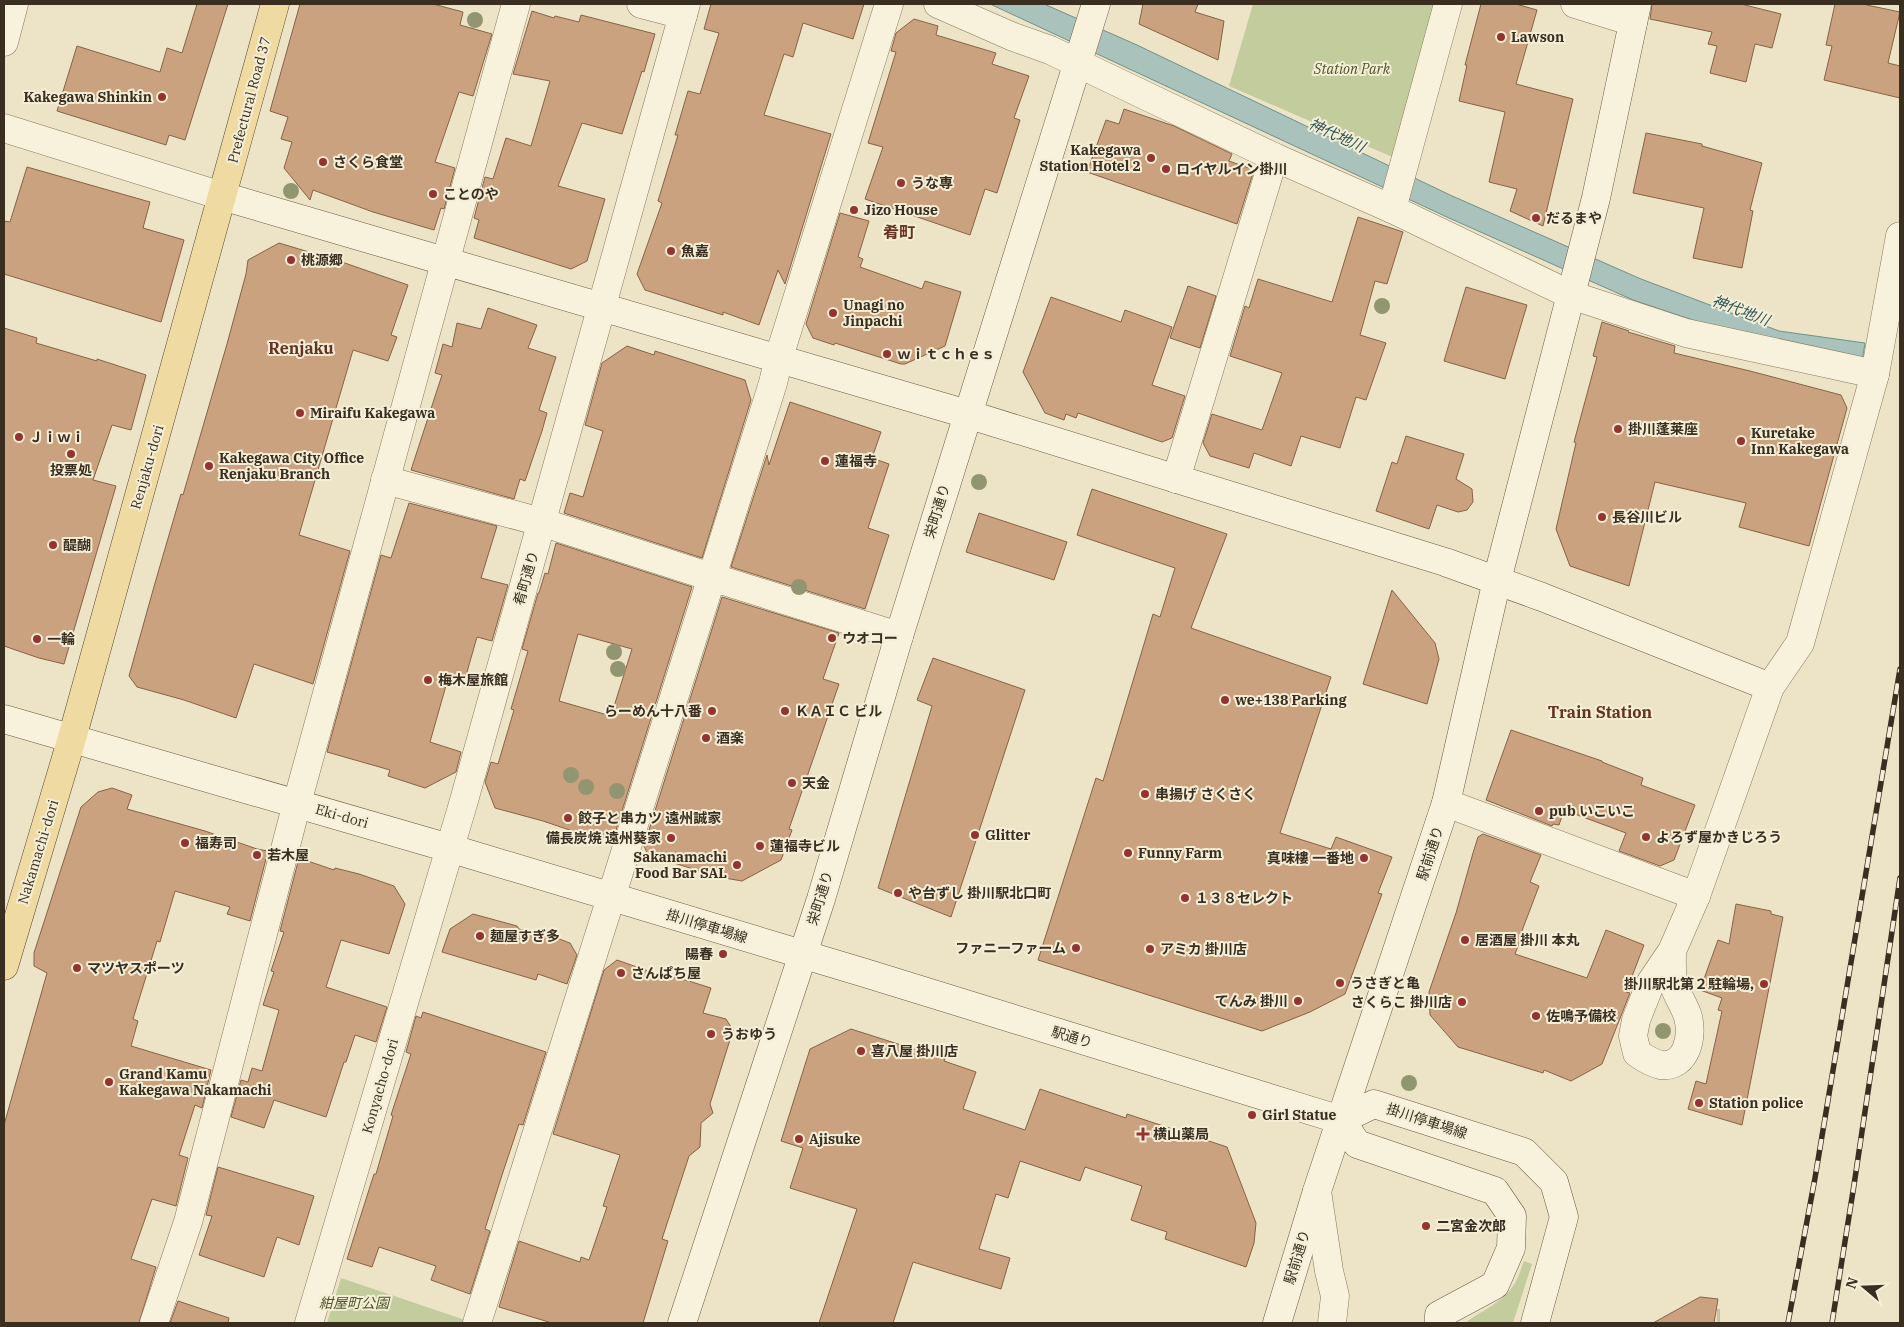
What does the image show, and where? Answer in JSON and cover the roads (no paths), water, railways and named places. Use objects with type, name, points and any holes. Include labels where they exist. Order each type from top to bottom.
[{"type":"main road","name":"Prefectural Road 37","points":[[222,196],[275,4]]},
{"type":"main road","name":"Renjaku-dori","points":[[72,738],[222,196]]},
{"type":"main road","name":"Nakamachi-dori","points":[[4,966],[72,738]]},
{"type":"street","points":[[4,42],[14,4]]},
{"type":"street","points":[[154,1323],[188,1222],[296,802],[516,4]]},
{"type":"street","points":[[641,4],[684,9]]},
{"type":"street","points":[[477,1323],[773,383],[779,357],[889,4]]},
{"type":"street","points":[[938,4],[1078,63],[1274,157],[1393,206],[1571,295],[1686,333],[1875,374]]},
{"type":"street","points":[[1393,206],[1448,4]]},
{"type":"street","points":[[1575,4],[1635,13]]},
{"type":"street","name":"栄町通り","points":[[682,1323],[803,954],[967,414],[1078,63],[1091,5]]},
{"type":"street","name":"肴町通り","points":[[449,848],[602,308],[684,9]]},
{"type":"street","name":"駅前通り","points":[[1277,1323],[1317,1191],[1446,803],[1497,580],[1596,198],[1635,13]]},
{"type":"street","points":[[4,128],[222,196],[602,308],[779,357],[1445,562],[1497,580],[1770,687]]},
{"type":"street","points":[[1176,479],[1274,157]]},
{"type":"street","points":[[1672,951],[1696,896],[1770,687],[1800,643],[1875,374],[1900,236]]},
{"type":"street","points":[[385,480],[541,522],[711,578],[899,636]]},
{"type":"street","name":"Eki-dori","points":[[4,719],[296,802],[612,898]]},
{"type":"street","points":[[1446,803],[1696,896]]},
{"type":"street","name":"Konyacho-dori","points":[[309,1323],[449,848]]},
{"type":"street","name":"掛川停車場線","points":[[612,898],[803,954]]},
{"type":"street","name":"駅通り","points":[[803,954],[1341,1120]]},
{"type":"street","name":"掛川停車場線","points":[[1341,1120],[1374,1104],[1524,1152],[1554,1182],[1564,1217],[1535,1323]]},
{"type":"street","points":[[1341,1120],[1357,1144],[1495,1191],[1512,1216],[1511,1248],[1494,1285],[1435,1320]]},
{"type":"street","points":[[1317,1191],[1329,1271],[1335,1296],[1332,1323]]},
{"type":"water","points":[[990,4],[1044,4],[1137,45],[1450,195],[1641,279],[1779,331],[1865,343],[1862,361],[1767,345],[1633,300],[1449,218]]},
{"type":"railway","points":[[1788,1323],[1815,1178],[1900,669]]},
{"type":"railway","points":[[1832,1323],[1900,878]]},
{"type":"place","name":"Lawson","points":[[1501,37]]},
{"type":"place","name":"Kakegawa Shinkin","points":[[162,97]]},
{"type":"place","name":"Kakegawa Station Hotel 2","points":[[1151,158]]},
{"type":"place","name":"さくら食堂","points":[[323,162]]},
{"type":"place","name":"ロイヤルイン掛川","points":[[1166,169]]},
{"type":"place","name":"うな専","points":[[901,183]]},
{"type":"place","name":"ことのや","points":[[433,194]]},
{"type":"place","name":"Jizo House","points":[[854,210]]},
{"type":"place","name":"だるまや","points":[[1536,218]]},
{"type":"place","name":"魚嘉","points":[[671,251]]},
{"type":"place","name":"桃源郷","points":[[291,260]]},
{"type":"place","name":"Unagi no Jinpachi","points":[[833,313]]},
{"type":"place","name":"ｗｉｔｃｈｅｓ","points":[[887,354]]},
{"type":"place","name":"Miraifu Kakegawa","points":[[300,413]]},
{"type":"place","name":"掛川蓬莱座","points":[[1618,429]]},
{"type":"place","name":"Ｊｉｗｉ","points":[[19,437]]},
{"type":"place","name":"Kuretake Inn Kakegawa","points":[[1741,441]]},
{"type":"place","name":"投票処","points":[[71,454]]},
{"type":"place","name":"蓮福寺","points":[[825,461]]},
{"type":"place","name":"Kakegawa City Office Renjaku Branch","points":[[209,466]]},
{"type":"place","name":"長谷川ビル","points":[[1602,517]]},
{"type":"place","name":"醍醐","points":[[53,545]]},
{"type":"place","name":"ウオコー","points":[[832,638]]},
{"type":"place","name":"一輪","points":[[37,639]]},
{"type":"place","name":"梅木屋旅館","points":[[428,680]]},
{"type":"place","name":"we+138 Parking","points":[[1225,700]]},
{"type":"place","name":"らーめん十八番","points":[[712,711]]},
{"type":"place","name":"ＫＡＩＣ ビル","points":[[785,711]]},
{"type":"place","name":"酒楽","points":[[706,738]]},
{"type":"place","name":"天金","points":[[792,783]]},
{"type":"place","name":"串揚げ さくさく","points":[[1145,794]]},
{"type":"place","name":"pub いこいこ","points":[[1539,811]]},
{"type":"place","name":"餃子と串カツ 遠州誠家","points":[[568,818]]},
{"type":"place","name":"Glitter","points":[[975,835]]},
{"type":"place","name":"よろず屋かきじろう","points":[[1646,837]]},
{"type":"place","name":"備長炭焼 遠州葵家","points":[[671,838]]},
{"type":"place","name":"福寿司","points":[[185,843]]},
{"type":"place","name":"蓮福寺ビル","points":[[760,846]]},
{"type":"place","name":"Funny Farm","points":[[1128,853]]},
{"type":"place","name":"若木屋","points":[[257,855]]},
{"type":"place","name":"真味樓 一番地","points":[[1364,858]]},
{"type":"place","name":"Sakanamachi Food Bar SAL","points":[[737,865]]},
{"type":"place","name":"や台ずし 掛川駅北口町","points":[[898,893]]},
{"type":"place","name":"１３８セレクト","points":[[1185,898]]},
{"type":"place","name":"麺屋すぎ多","points":[[480,936]]},
{"type":"place","name":"居酒屋 掛川 本丸","points":[[1465,940]]},
{"type":"place","name":"ファニーファーム","points":[[1076,948]]},
{"type":"place","name":"アミカ 掛川店","points":[[1150,949]]},
{"type":"place","name":"陽春","points":[[723,954]]},
{"type":"place","name":"マツヤスポーツ","points":[[77,968]]},
{"type":"place","name":"さんぱち屋","points":[[621,973]]},
{"type":"place","name":"うさぎと亀","points":[[1340,983]]},
{"type":"place","name":"掛川駅北第２駐輪場,","points":[[1764,984]]},
{"type":"place","name":"てんみ 掛川","points":[[1298,1001]]},
{"type":"place","name":"さくらこ 掛川店","points":[[1462,1002]]},
{"type":"place","name":"佐鳴予備校","points":[[1536,1016]]},
{"type":"place","name":"うおゆう","points":[[711,1034]]},
{"type":"place","name":"喜八屋 掛川店","points":[[861,1051]]},
{"type":"place","name":"Grand Kamu Kakegawa Nakamachi","points":[[109,1082]]},
{"type":"place","name":"Station police","points":[[1699,1103]]},
{"type":"place","name":"Girl Statue","points":[[1252,1115]]},
{"type":"place","name":"横山薬局","points":[[1143,1134]]},
{"type":"place","name":"Ajisuke","points":[[799,1139]]},
{"type":"place","name":"二宮金次郎","points":[[1426,1226]]},
{"type":"district","name":"肴町","points":[[899,232]]},
{"type":"district","name":"Renjaku","points":[[301,348]]},
{"type":"district","name":"Train Station","points":[[1600,712]]},
{"type":"park label","name":"Station Park","points":[[1352,69]]},
{"type":"park label","name":"紺屋町公園","points":[[354,1303]]},
{"type":"water label","name":"神代地川","points":[[1337,135]]},
{"type":"water label","name":"神代地川","points":[[1741,310]]}]
